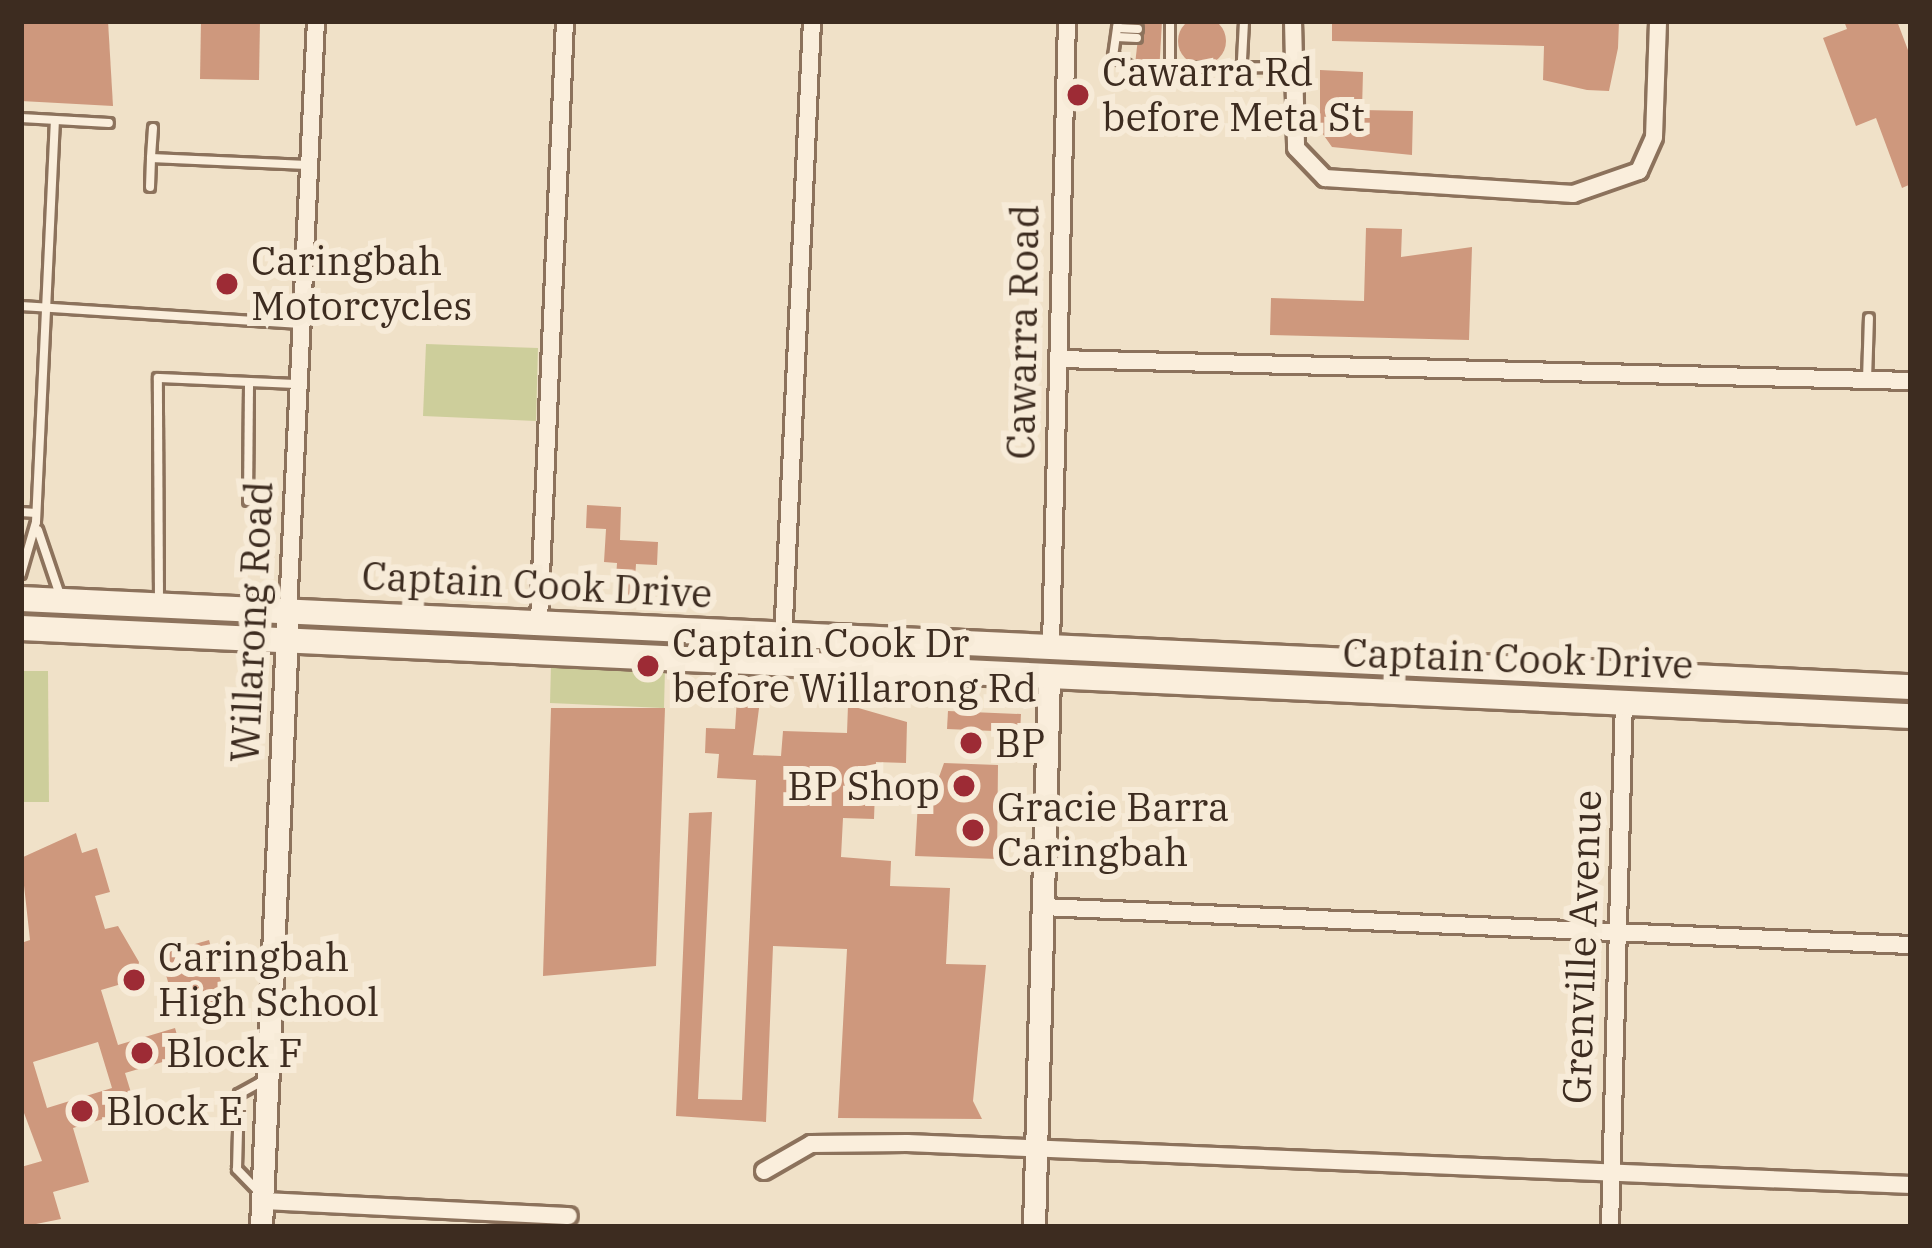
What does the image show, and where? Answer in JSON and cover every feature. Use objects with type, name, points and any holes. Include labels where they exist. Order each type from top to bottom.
[{"type":"main road","name":"Captain Cook Drive","points":[[21,599],[1911,687]]},
{"type":"main road","name":"Captain Cook Drive","points":[[21,628],[1624,699],[1911,716]]},
{"type":"main road","points":[[1049,675],[1051,644]]},
{"type":"main road","name":"Grenville Avenue","points":[[1622,670],[1624,699]]},
{"type":"street","name":"Willarong Road","points":[[261,1227],[316,21]]},
{"type":"street","points":[[539,621],[565,21]]},
{"type":"street","points":[[782,662],[812,21]]},
{"type":"street","name":"Cawarra Road","points":[[1051,644],[1067,21]]},
{"type":"street","points":[[1293,21],[1296,148],[1325,178],[1573,194],[1640,172],[1654,137],[1658,21]]},
{"type":"street","points":[[1059,359],[1911,381]]},
{"type":"street","points":[[1034,1227],[1049,675]]},
{"type":"street","name":"Grenville Avenue","points":[[1610,1227],[1624,699]]},
{"type":"street","points":[[1043,907],[1911,945]]},
{"type":"street","points":[[764,1171],[811,1144],[1036,1146],[1911,1185]]},
{"type":"street","points":[[262,1198],[569,1216]]},
{"type":"lane","points":[[1242,60],[1244,21]]},
{"type":"lane","points":[[1166,31],[1164,61],[1291,68]]},
{"type":"lane","points":[[1129,60],[1116,64],[1117,33],[1137,33]]},
{"type":"lane","points":[[21,118],[109,124]]},
{"type":"lane","points":[[21,574],[36,518],[55,120]]},
{"type":"lane","points":[[150,187],[153,128]]},
{"type":"lane","points":[[152,158],[309,165]]},
{"type":"lane","points":[[21,306],[302,324]]},
{"type":"lane","points":[[1867,380],[1869,317]]},
{"type":"lane","points":[[160,604],[158,378],[299,385]]},
{"type":"lane","points":[[248,501],[249,382]]},
{"type":"lane","points":[[21,512],[36,518]]},
{"type":"lane","points":[[36,518],[63,601]]},
{"type":"green space","points":[[426,344],[538,348],[536,421],[423,416]]},
{"type":"green space","points":[[551,665],[665,669],[664,708],[550,703]]},
{"type":"green space","points":[[21,671],[48,671],[49,802],[21,802]]},
{"type":"building","points":[[1202,17],[1219,24],[1226,41],[1219,58],[1202,65],[1185,58],[1178,41],[1185,24]]},
{"type":"building","points":[[21,21],[108,21],[113,106],[21,101]]},
{"type":"building","points":[[201,21],[260,21],[259,80],[200,79]]},
{"type":"building","points":[[1140,21],[1162,21],[1159,74],[1134,73]]},
{"type":"building","points":[[1332,21],[1619,21],[1618,48],[1609,91],[1587,90],[1543,80],[1544,46],[1332,41]]},
{"type":"building","points":[[1844,21],[1897,21],[1911,58],[1911,184],[1902,188],[1876,118],[1856,126],[1823,38],[1847,29]]},
{"type":"building","points":[[1320,70],[1363,72],[1362,110],[1413,111],[1412,155],[1332,147],[1320,130]]},
{"type":"building","points":[[1366,228],[1402,229],[1401,257],[1472,247],[1469,340],[1270,335],[1271,298],[1364,301]]},
{"type":"building","points":[[587,505],[621,507],[620,540],[658,542],[657,565],[636,564],[634,596],[615,595],[617,563],[604,562],[606,529],[586,528]]},
{"type":"building","points":[[738,683],[762,685],[753,755],[781,756],[783,731],[847,733],[848,705],[907,722],[906,763],[876,762],[874,819],[843,818],[841,857],[891,861],[890,886],[950,888],[946,964],[986,965],[973,1101],[982,1119],[838,1118],[847,949],[773,946],[766,1122],[676,1116],[689,813],[712,812],[698,1099],[742,1100],[756,780],[717,778],[719,754],[705,753],[706,728],[735,729]]},
{"type":"building","points":[[551,708],[665,708],[656,966],[543,976]]},
{"type":"building","points":[[948,711],[1021,714],[1020,732],[947,729]]},
{"type":"building","points":[[944,763],[998,765],[997,859],[915,856],[918,801],[930,802]]},
{"type":"building","points":[[76,833],[82,853],[97,848],[110,892],[95,896],[105,929],[118,926],[139,962],[135,980],[101,990],[118,1045],[175,1028],[183,1056],[125,1073],[136,1109],[73,1128],[89,1182],[53,1192],[61,1219],[21,1227],[21,1167],[42,1161],[21,1105],[21,943],[30,940],[21,858]],"holes":[[[98,1042],[112,1088],[47,1108],[33,1062]]]},
{"type":"building","points":[[209,940],[228,1006],[179,1020],[160,954]]},
{"type":"place","name":"Cawarra Rd before Meta St","points":[[1078,95]]},
{"type":"place","name":"Caringbah Motorcycles","points":[[227,284]]},
{"type":"place","name":"Captain Cook Dr before Willarong Rd","points":[[648,666]]},
{"type":"place","name":"BP","points":[[971,743]]},
{"type":"place","name":"BP Shop","points":[[964,786]]},
{"type":"place","name":"Gracie Barra Caringbah","points":[[973,830]]},
{"type":"place","name":"Caringbah High School","points":[[134,980]]},
{"type":"place","name":"Block F","points":[[142,1053]]},
{"type":"place","name":"Block E","points":[[82,1111]]}]
